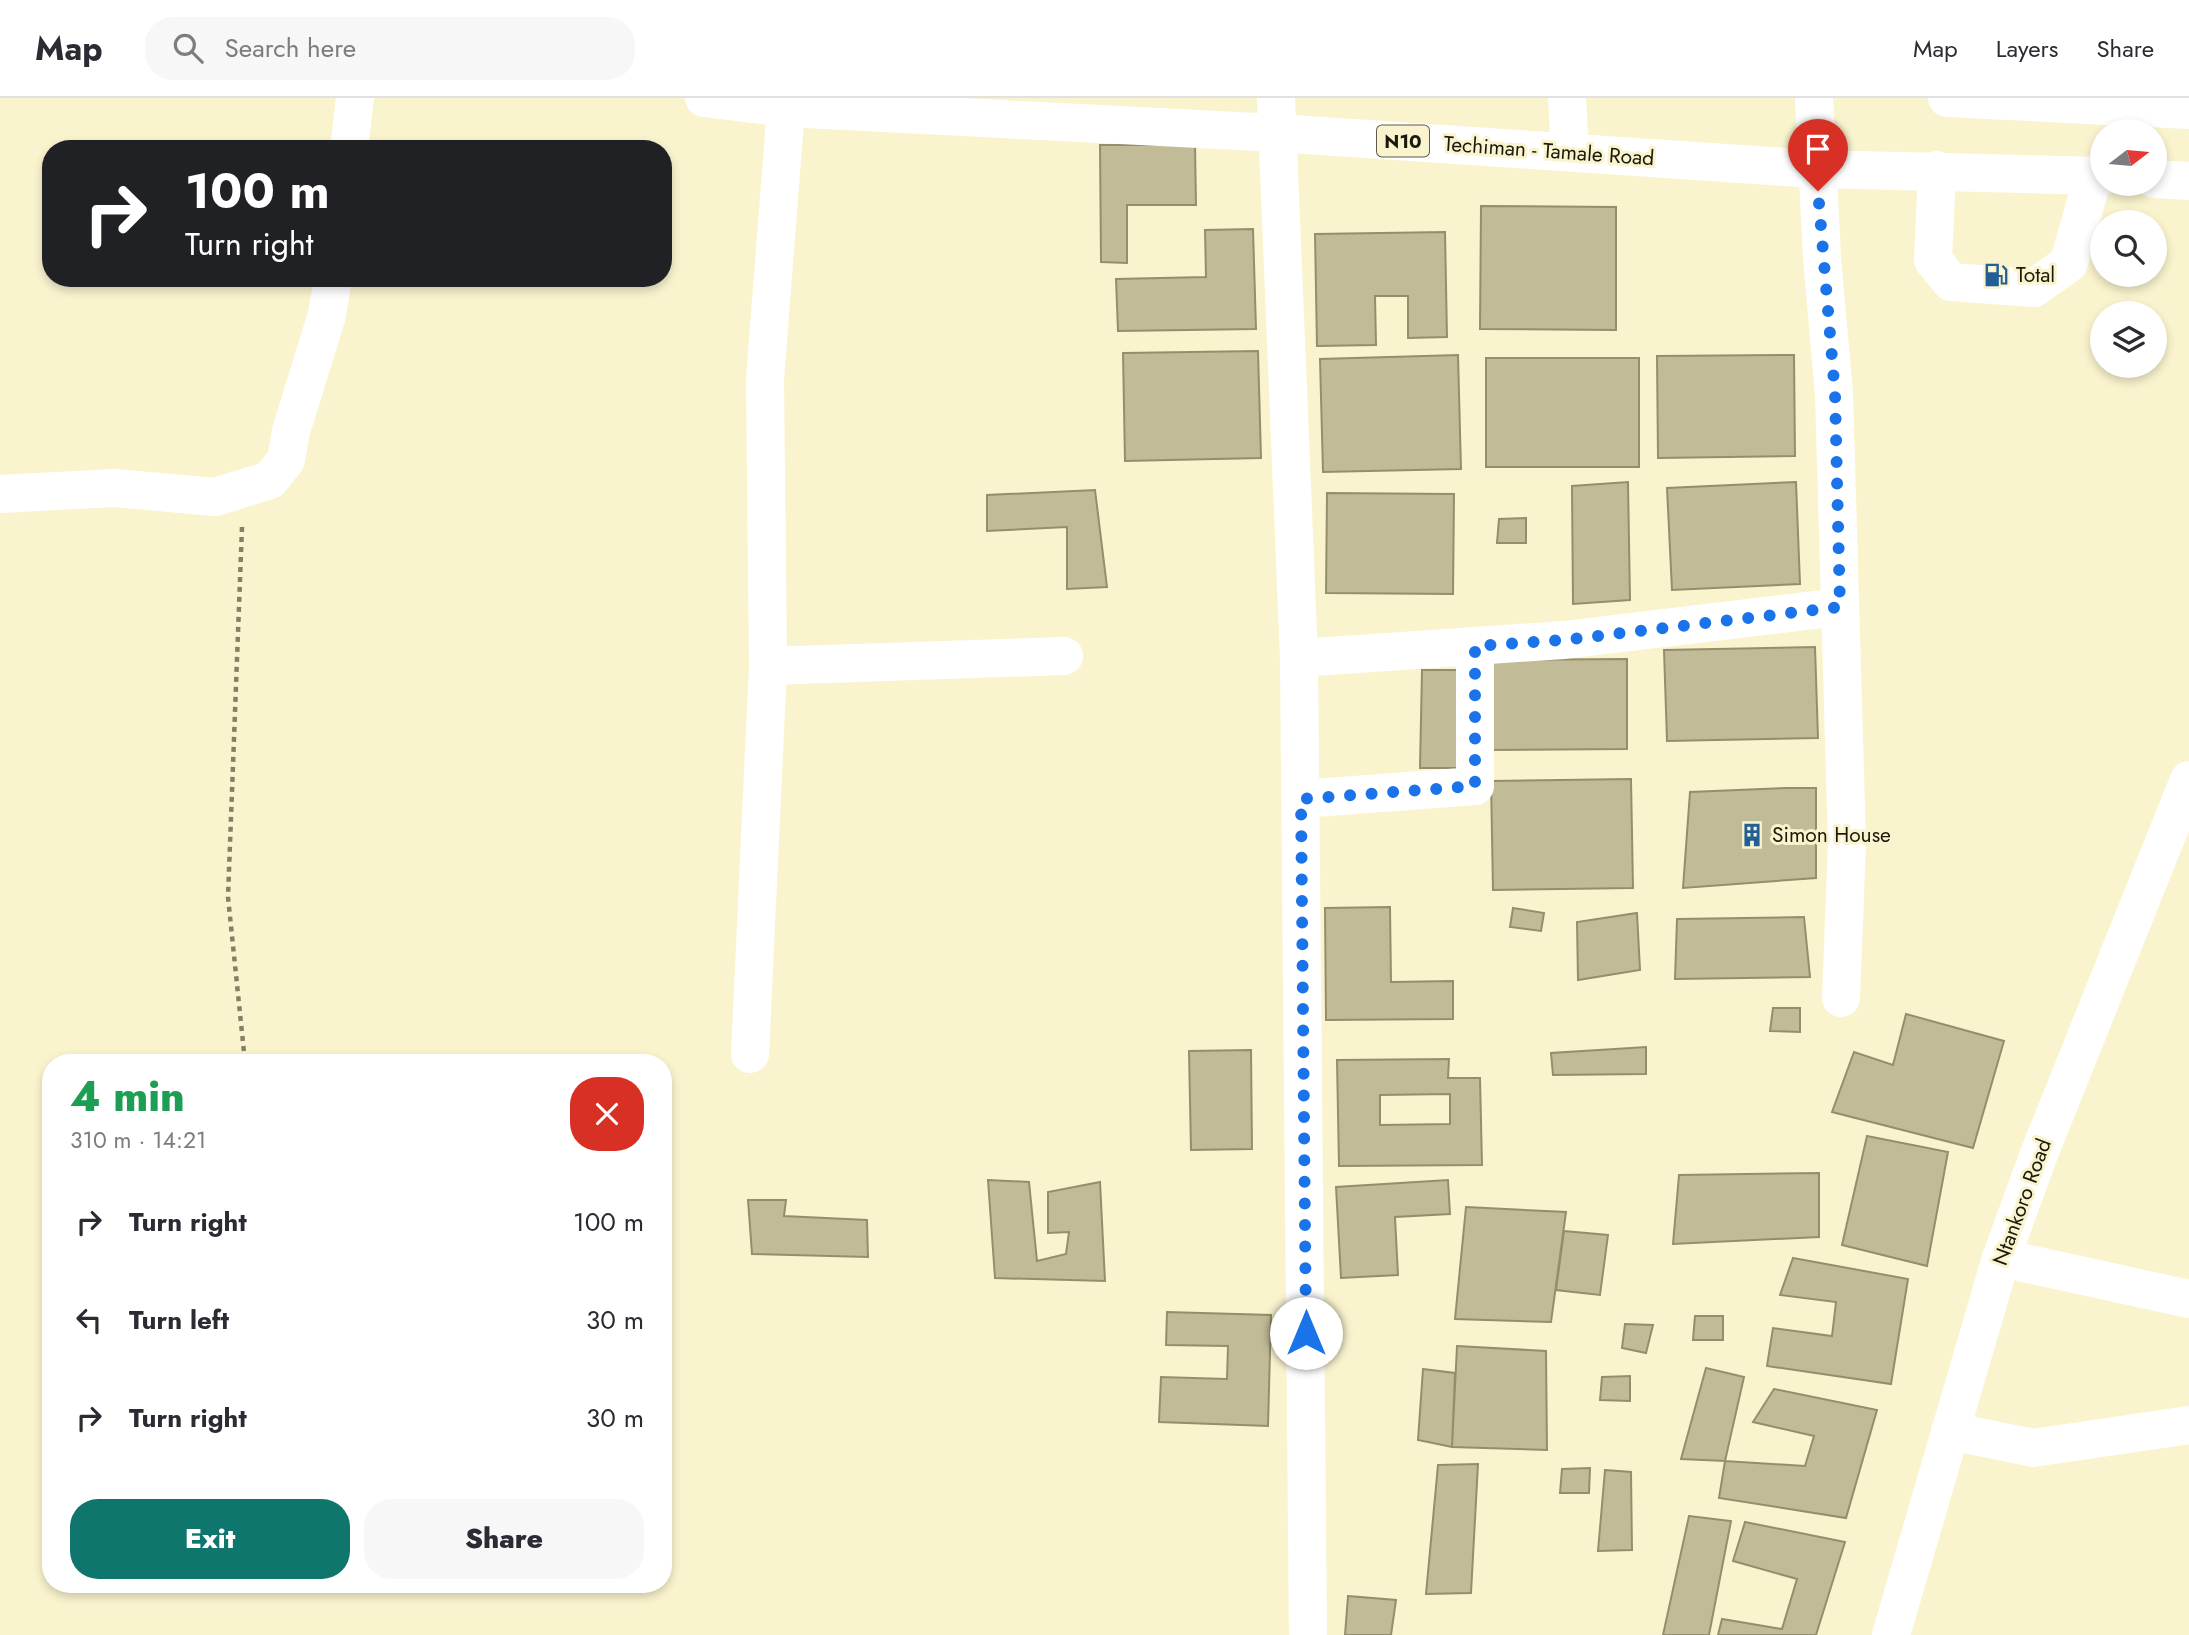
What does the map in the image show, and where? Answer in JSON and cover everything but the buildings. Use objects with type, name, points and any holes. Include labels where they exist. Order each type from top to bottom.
[{"type":"main road","points":[[350,140],[355,98]]},
{"type":"main road","name":"Techiman - Tamale Road","points":[[704,98],[786,108],[1277,116],[1570,152],[1816,169],[2090,176]]},
{"type":"main road","points":[[1567,98],[1570,152]]},
{"type":"main road","points":[[1814,98],[1816,169],[1835,394],[1847,843],[1841,998]]},
{"type":"main road","points":[[1947,98],[2189,110]]},
{"type":"main road","points":[[750,1055],[768,666],[765,379],[786,108]]},
{"type":"main road","points":[[1277,116],[1299,658],[1308,1635]]},
{"type":"main road","points":[[1937,170],[1933,260],[1951,282],[2034,288],[2069,263],[2091,196]]},
{"type":"main road","points":[[2167,180],[2189,181]]},
{"type":"main road","points":[[0,494],[114,488],[215,497],[243,491],[270,480],[286,460],[291,431],[327,315],[332,287]]},
{"type":"main road","points":[[1299,658],[1564,640],[1840,607]]},
{"type":"main road","points":[[1301,799],[1475,786],[1475,646]]},
{"type":"main road","points":[[768,666],[1065,656]]},
{"type":"main road","name":"Ntankoro Road","points":[[1891,1635],[2001,1258],[2039,1154],[2189,780]]},
{"type":"main road","points":[[2001,1258],[2189,1299]]},
{"type":"main road","points":[[1950,1431],[2032,1448],[2189,1425]]},
{"type":"path","points":[[243,491],[228,897],[244,1054]]},
{"type":"place","name":"Total","points":[[1996,275]]},
{"type":"place","name":"Simon House","points":[[1752,835]]},
{"type":"route","points":[[1306,1333],[1301,799],[1475,786],[1475,646],[1564,640],[1840,607],[1835,394],[1818,191]]}]
